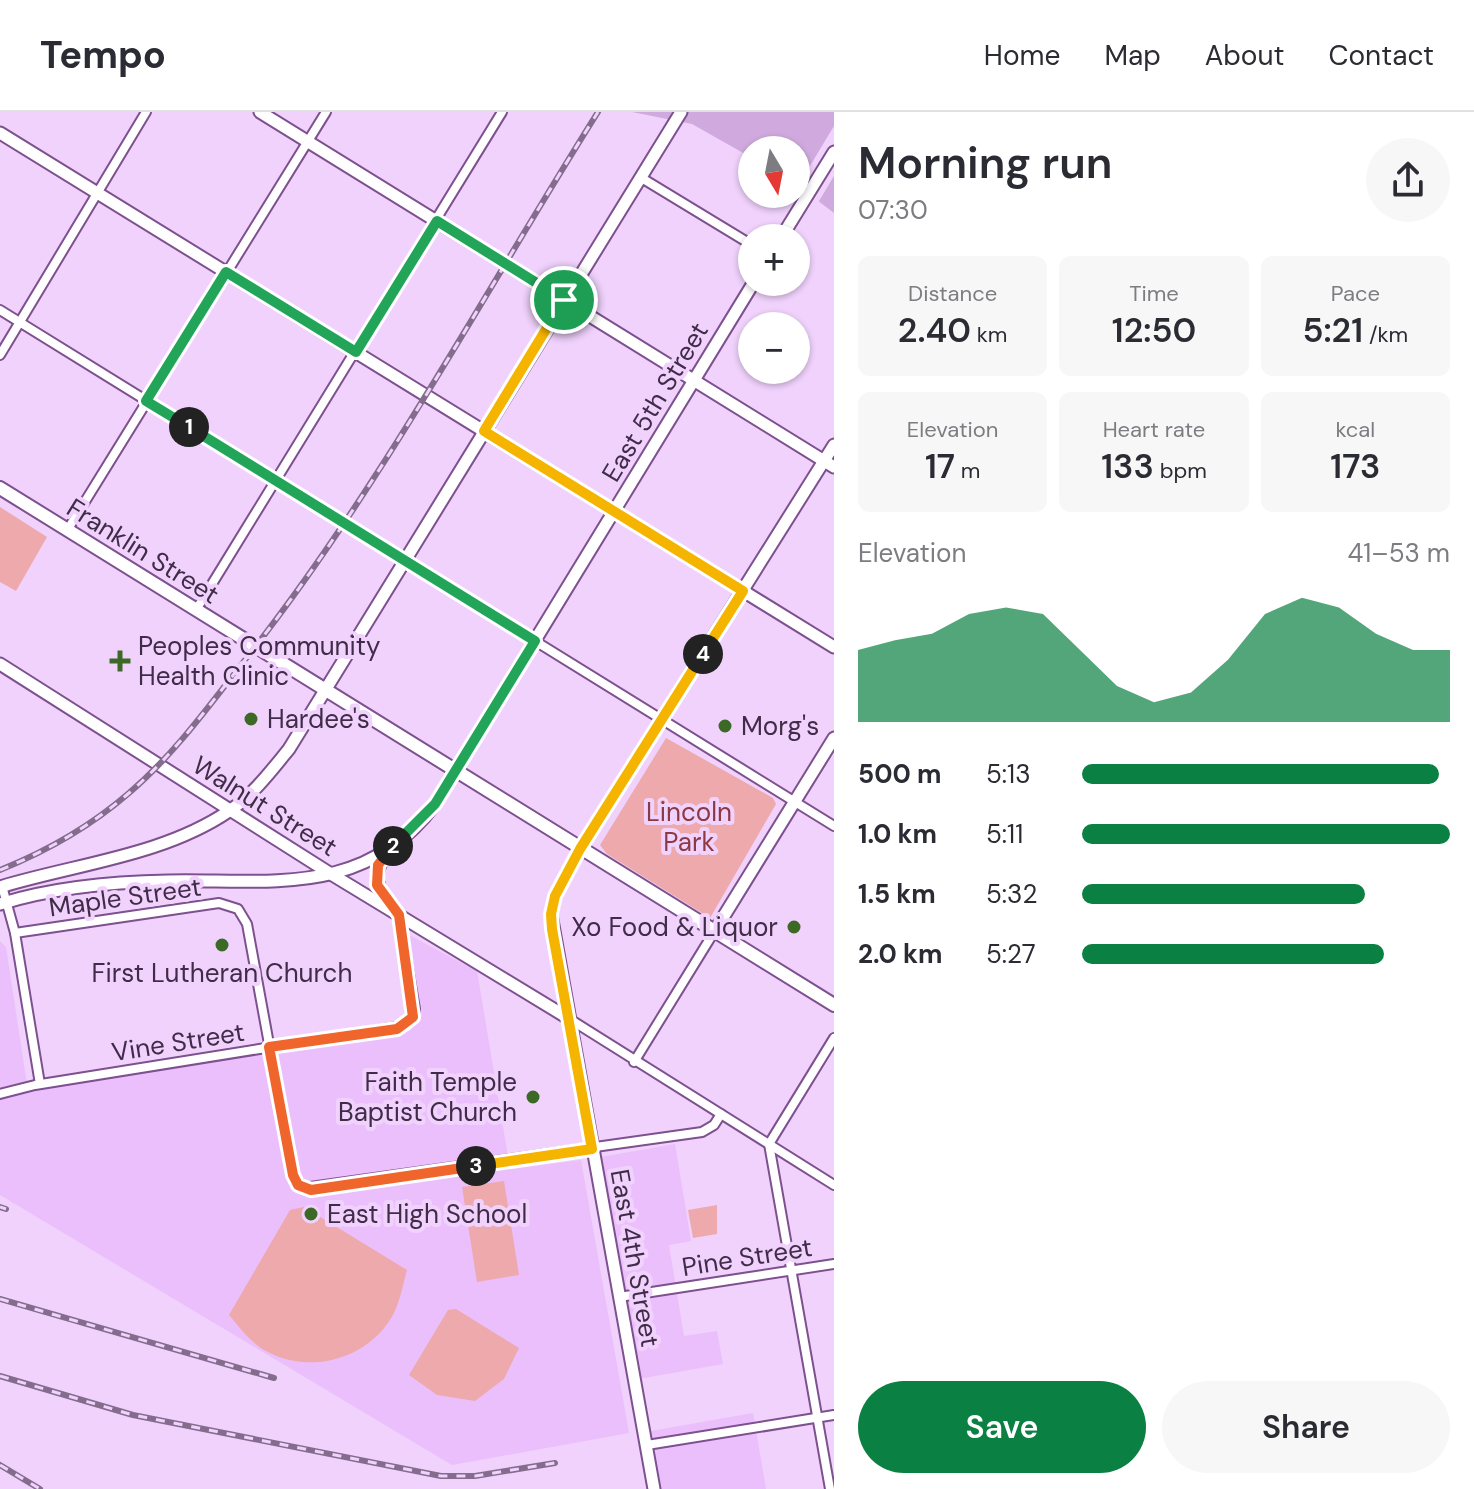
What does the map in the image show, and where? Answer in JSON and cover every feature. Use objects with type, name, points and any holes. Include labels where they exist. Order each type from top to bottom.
[{"type":"main road","name":"Franklin Street","points":[[0,488],[834,1005]]},
{"type":"street","points":[[0,355],[146,112]]},
{"type":"street","points":[[260,112],[829,464]]},
{"type":"street","points":[[68,529],[326,112]]},
{"type":"street","points":[[196,610],[502,112]]},
{"type":"street","points":[[40,1084],[15,933],[1,886],[165,842],[230,810],[260,784],[289,749],[326,690],[681,112]]},
{"type":"street","points":[[0,133],[834,647]]},
{"type":"street","points":[[790,224],[834,152]]},
{"type":"street","points":[[640,177],[738,236]]},
{"type":"street","name":"East 5th Street","points":[[4,903],[112,883],[277,882],[331,874],[367,863],[386,851],[425,817],[456,770],[745,296]]},
{"type":"street","points":[[0,310],[834,826]]},
{"type":"street","name":"East 4th Street","points":[[654,1489],[551,914],[555,896],[580,849],[743,591],[829,464],[834,445]]},
{"type":"street","name":"Walnut Street","points":[[0,664],[331,874],[834,1185]]},
{"type":"street","points":[[634,1062],[834,738]]},
{"type":"street","points":[[386,851],[378,865],[377,885],[399,915]]},
{"type":"street","name":"Maple Street","points":[[15,933],[219,903],[238,909],[247,924],[269,1047]]},
{"type":"street","name":"Vine Street","points":[[0,1094],[40,1084],[397,1029],[409,1023],[415,1009],[399,915]]},
{"type":"street","points":[[830,1489],[769,1144],[834,1038]]},
{"type":"street","points":[[269,1047],[298,1185],[311,1190],[702,1132],[714,1125],[721,1114]]},
{"type":"street","name":"Pine Street","points":[[619,1297],[834,1264]]},
{"type":"street","points":[[647,1445],[834,1415]]},
{"type":"shaded area","points":[[632,112],[834,112],[834,213],[810,195],[810,136],[738,136],[738,150],[692,124]]},
{"type":"shaded area","name":"East High School","points":[[407,934],[477,971],[510,1169],[581,1160],[629,1433],[452,1465],[0,1195],[0,941],[6,947],[28,1091],[410,1031],[422,1016]]},
{"type":"shaded area","points":[[675,1144],[691,1241],[669,1245],[684,1336],[717,1331],[723,1364],[633,1380],[595,1158]]},
{"type":"shaded area","points":[[753,1413],[766,1489],[654,1489],[645,1432]]},
{"type":"green space","points":[[0,507],[47,537],[16,591],[0,582]]},
{"type":"green space","name":"Lincoln Park","points":[[666,738],[773,798],[776,804],[710,918],[607,854],[600,845]]},
{"type":"green space","points":[[504,1181],[519,1275],[477,1282],[462,1187]]},
{"type":"green space","points":[[717,1205],[717,1234],[693,1238],[688,1210]]},
{"type":"green space","points":[[304,1207],[407,1270],[395,1311],[377,1336],[350,1354],[318,1362],[285,1359],[264,1350],[229,1315],[290,1210]]},
{"type":"green space","points":[[456,1309],[519,1348],[504,1379],[475,1401],[437,1395],[409,1375],[448,1310]]},
{"type":"pier","points":[[834,126],[834,176],[816,206],[810,201],[810,166]]},
{"type":"railway","points":[[0,870],[68,837],[114,805],[163,760],[209,707],[300,587],[389,454],[598,112]]},
{"type":"railway","points":[[0,1207],[6,1209]]},
{"type":"railway","points":[[0,1299],[274,1378]]},
{"type":"railway","points":[[0,1376],[133,1415],[441,1476],[475,1476],[555,1463]]},
{"type":"railway","points":[[0,1465],[40,1489]]},
{"type":"place","name":"Peoples Community Health Clinic","points":[[120,661]]},
{"type":"place","name":"Hardee's","points":[[251,719]]},
{"type":"place","name":"Morg's","points":[[725,726]]},
{"type":"place","name":"Xo Food & Liquor","points":[[794,927]]},
{"type":"place","name":"First Lutheran Church","points":[[222,945]]},
{"type":"place","name":"Faith Temple Baptist Church","points":[[533,1097]]},
{"type":"place","name":"East High School","points":[[311,1214]]},
{"type":"route","points":[[437,221],[564,300],[484,431],[743,591],[580,849],[553,903],[552,929],[592,1149],[311,1190],[303,1188],[293,1175],[269,1047],[397,1029],[413,1017],[415,1009],[399,915],[381,895],[376,875],[378,865],[386,851],[414,830],[435,804],[535,641],[146,401],[226,272],[356,352],[437,221]]}]
